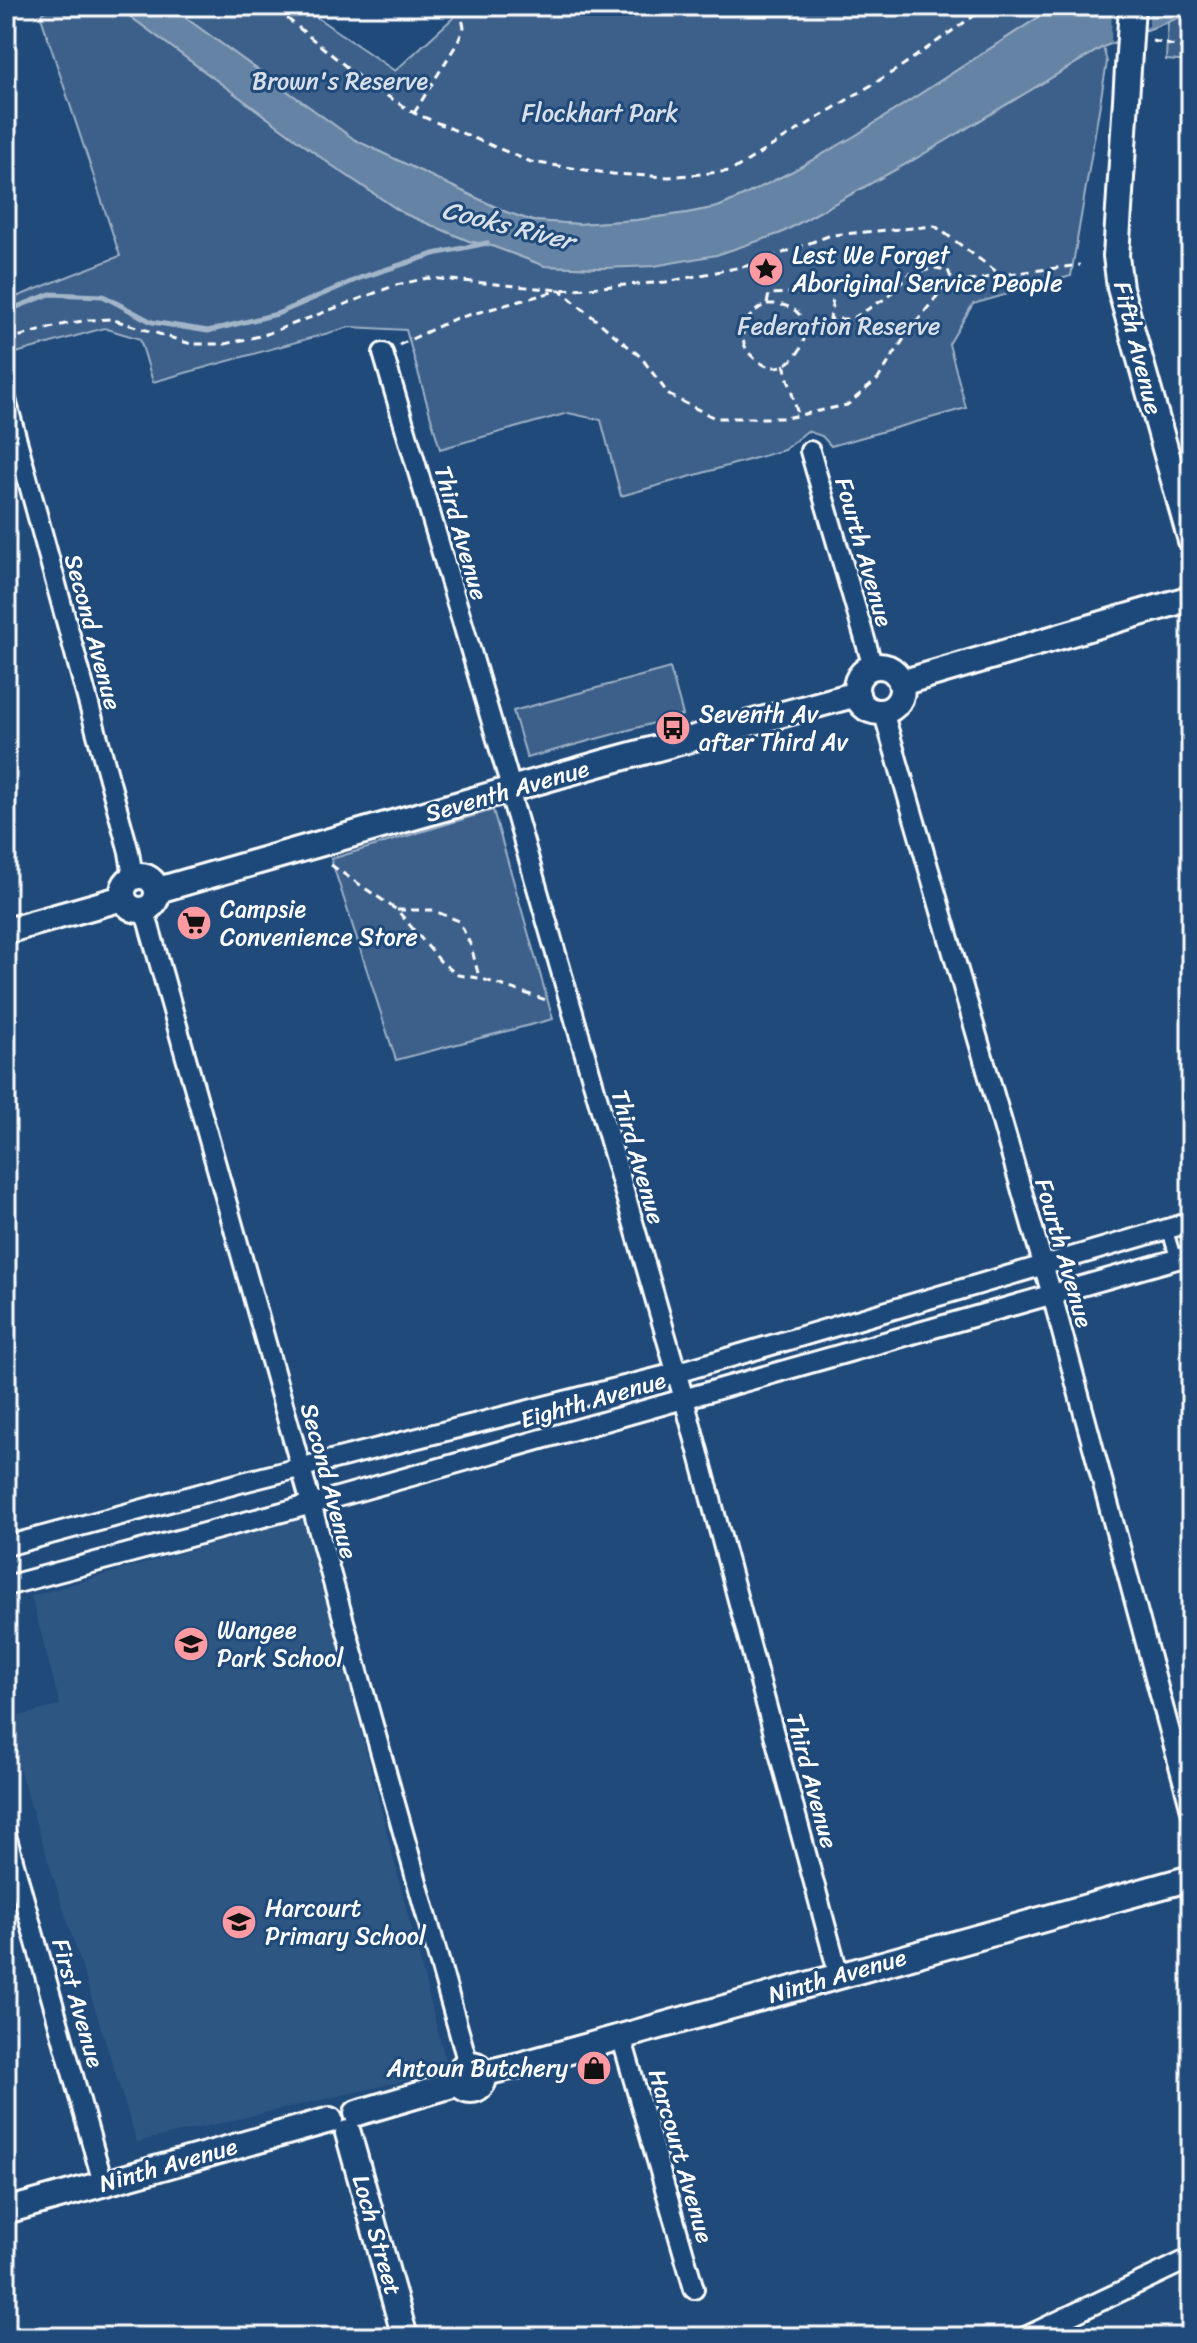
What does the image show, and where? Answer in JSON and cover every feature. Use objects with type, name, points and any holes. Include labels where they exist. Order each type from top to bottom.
[{"type":"main road","name":"Fifth Avenue","points":[[1132,6],[1138,44],[1116,256],[1120,288],[1191,541]]},
{"type":"main road","points":[[901,683],[1191,598]]},
{"type":"main road","points":[[873,667],[893,671],[901,683],[896,704],[883,711],[876,712],[864,706],[857,694],[857,681],[861,674],[873,667]]},
{"type":"main road","name":"Seventh Avenue","points":[[133,895],[146,877],[154,882],[158,890],[857,694]]},
{"type":"main road","points":[[6,931],[133,895]]},
{"type":"main road","name":"Ninth Avenue","points":[[6,2211],[103,2183],[345,2122],[470,2073],[520,2065],[1191,1878]]},
{"type":"main road","name":"Loch Street","points":[[345,2122],[405,2337]]},
{"type":"street","name":"Third Avenue","points":[[383,353],[684,1399],[839,1976]]},
{"type":"street","name":"Second Avenue","points":[[6,400],[129,852],[133,895],[148,922],[470,2073]]},
{"type":"street","name":"Fourth Avenue","points":[[810,451],[873,667]]},
{"type":"street","name":"Fourth Avenue","points":[[883,711],[1052,1295],[1191,1810]]},
{"type":"street","name":"Eighth Avenue","points":[[6,1546],[676,1373],[1191,1222]]},
{"type":"street","name":"Eighth Avenue","points":[[6,1586],[311,1505],[1183,1257]]},
{"type":"street","name":"First Avenue","points":[[6,1835],[103,2183]]},
{"type":"street","name":"Harcourt Avenue","points":[[621,2036],[694,2289]]},
{"type":"street","points":[[1025,2337],[1191,2258]]},
{"type":"lane","points":[[1167,1229],[1183,1257]]},
{"type":"lane","points":[[910,1305],[917,1333]]},
{"type":"lane","points":[[800,1337],[807,1364]]},
{"type":"path","points":[[262,6],[288,19],[365,82],[414,113],[531,162],[613,174],[669,177],[731,171],[896,70],[988,6]]},
{"type":"path","points":[[414,113],[458,42],[464,27],[459,6]]},
{"type":"path","points":[[1138,44],[1167,43],[1191,49]]},
{"type":"path","points":[[6,340],[65,324],[111,319],[191,344],[225,344],[264,335],[396,285],[428,278],[560,290],[666,282],[751,265],[831,235],[935,226],[1001,275]]},
{"type":"path","points":[[560,290],[641,357],[669,395],[715,418],[786,418],[847,405],[868,388],[878,379],[907,334],[945,286],[1080,265]]},
{"type":"path","points":[[767,304],[769,294],[834,291],[830,319],[852,319],[886,298],[910,274],[935,268],[948,270],[954,285]]},
{"type":"path","points":[[383,353],[454,319],[560,290]]},
{"type":"path","points":[[767,304],[785,305],[795,311],[803,321],[806,332],[799,354],[775,366],[757,361],[743,342],[742,331],[748,316],[756,308],[767,304]]},
{"type":"path","points":[[784,364],[798,416]]},
{"type":"path","points":[[331,865],[397,910],[441,962],[458,975],[479,978],[569,1007]]},
{"type":"path","points":[[397,910],[432,910],[459,921],[471,946],[479,978]]},
{"type":"shaded area","name":"Harcourt Primary School","points":[[302,1518],[351,1692],[448,2071],[137,2142],[6,1727],[6,1720],[60,1705],[31,1596]]},
{"type":"green space","name":"Federation Reserve","points":[[55,6],[116,6],[330,164],[403,213],[469,241],[492,246],[545,266],[603,268],[716,255],[781,233],[915,159],[1103,47],[1107,62],[1071,276],[973,304],[949,344],[966,408],[831,446],[822,436],[807,431],[784,450],[621,496],[601,420],[568,413],[440,449],[406,330],[350,327],[153,382],[140,339],[104,328],[16,353],[6,317],[6,301],[120,256],[41,17],[43,12]]},
{"type":"green space","name":"Flockhart Park","points":[[169,6],[300,6],[395,71],[466,6],[1056,6],[855,136],[739,198],[718,207],[687,213],[579,224],[533,221],[506,212],[355,140]]},
{"type":"green space","points":[[1191,13],[1191,62],[1166,60],[1168,20]]},
{"type":"green space","points":[[670,668],[683,715],[527,758],[513,711]]},
{"type":"green space","points":[[493,810],[553,1019],[396,1060],[331,859]]},
{"type":"water","name":"Cooks River","points":[[116,6],[169,6],[355,140],[506,212],[533,221],[579,224],[687,213],[718,207],[739,198],[855,136],[1056,6],[1191,6],[1191,13],[1103,47],[915,159],[781,233],[716,255],[654,266],[603,268],[545,266],[492,246],[469,241],[403,213],[330,164]]},
{"type":"pier","points":[[1112,6],[1149,6],[1149,26],[1111,42]]},
{"type":"waterway","points":[[9,310],[50,294],[103,296],[152,322],[208,331],[277,314],[360,278],[434,254],[487,243]]},
{"type":"place","name":"Lest We Forget Aboriginal Service People","points":[[766,269]]},
{"type":"place","name":"Seventh Av after Third Av","points":[[673,728]]},
{"type":"place","name":"Campsie Convenience Store","points":[[194,923]]},
{"type":"place","name":"Wangee Park School","points":[[191,1644]]},
{"type":"place","name":"Harcourt Primary School","points":[[239,1922]]},
{"type":"place","name":"Antoun Butchery","points":[[594,2068]]},
{"type":"park label","name":"Brown's Reserve","points":[[340,81]]}]
